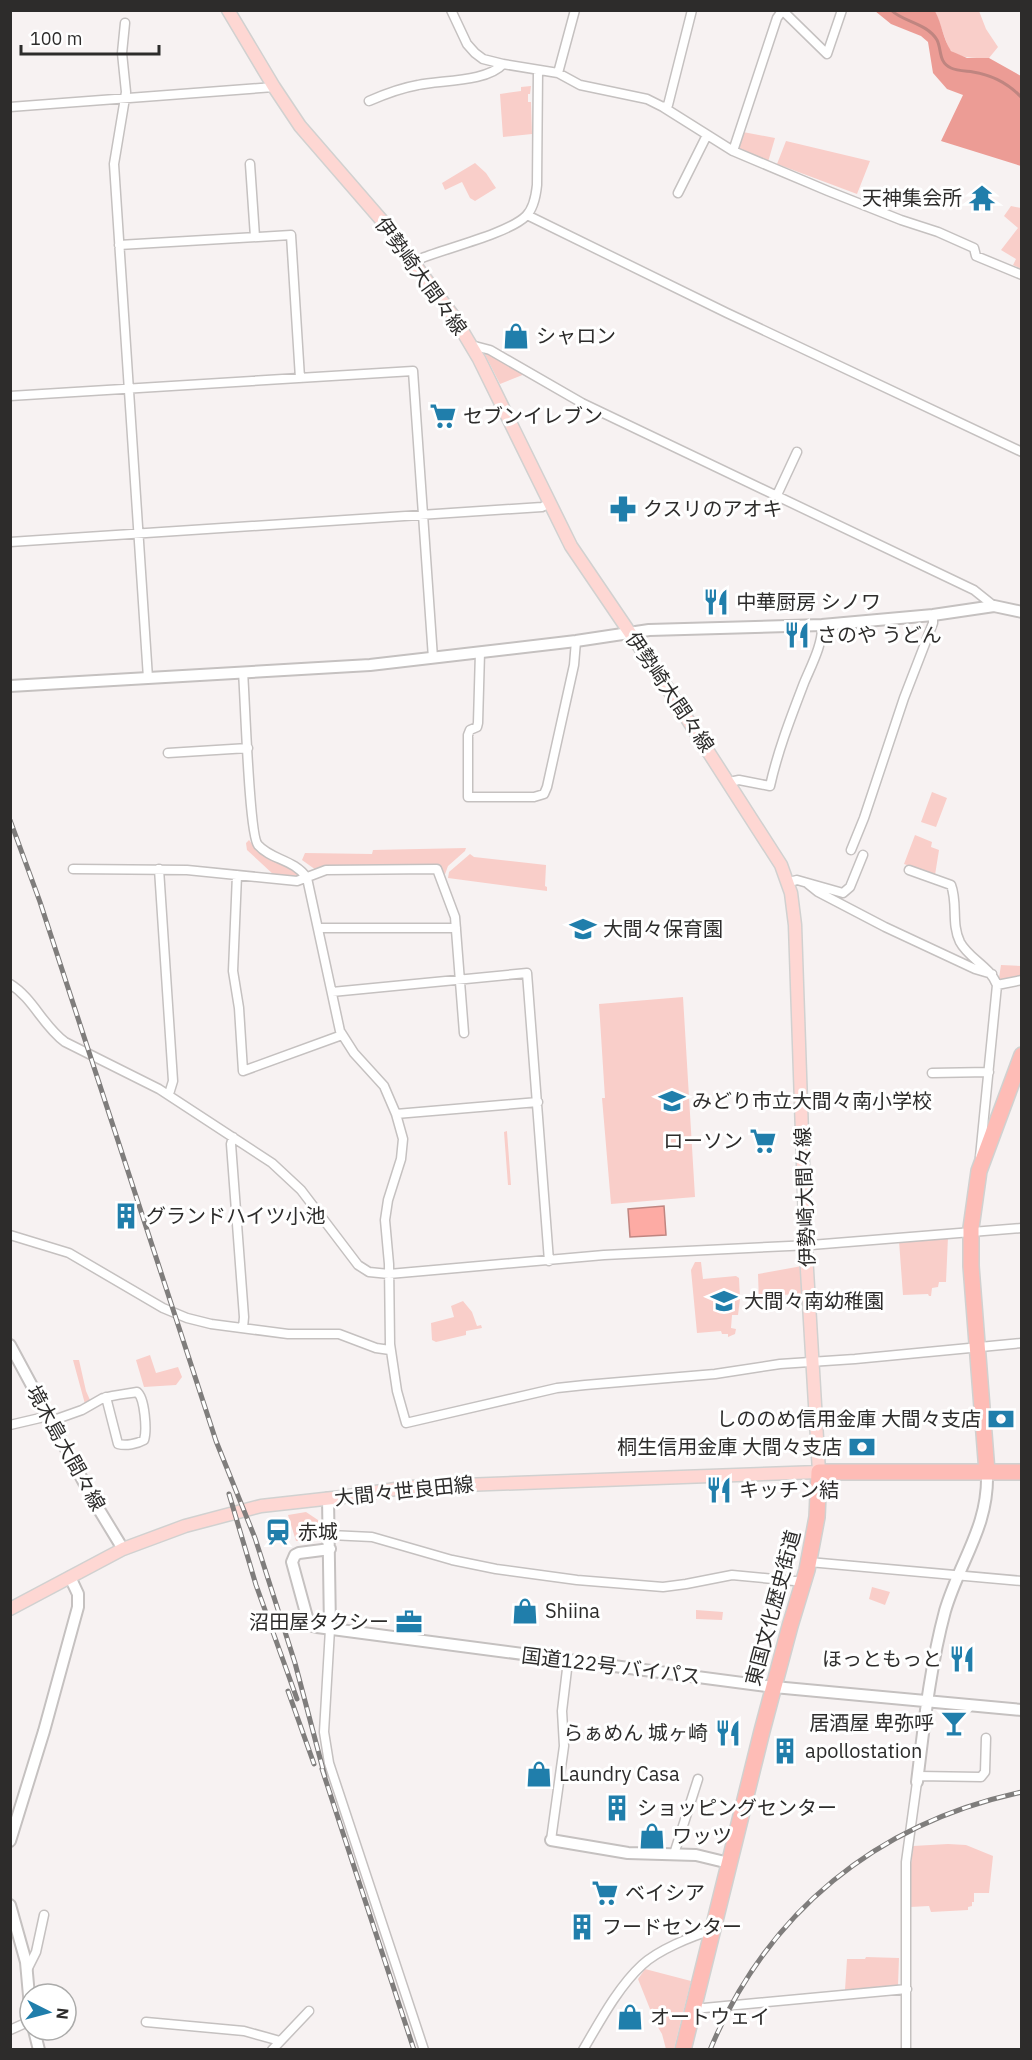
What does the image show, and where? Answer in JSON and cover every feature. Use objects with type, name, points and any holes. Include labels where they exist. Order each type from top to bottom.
[{"type":"highway","points":[[987,1472],[971,1232],[982,1163],[1022,1055]]},
{"type":"highway","points":[[819,1472],[1022,1472]]},
{"type":"highway","name":"東国文化歴史街道","points":[[683,2049],[774,1687],[805,1581],[817,1517],[819,1472]]},
{"type":"main road","name":"伊勢崎大間々線","points":[[228,10],[274,87],[307,135],[384,223],[454,317],[471,345],[581,563],[630,632],[729,782],[776,855],[789,882],[795,926],[806,1245],[819,1472]]},
{"type":"main road","name":"大間々世良田線","points":[[11,1609],[123,1549],[165,1533],[261,1506],[393,1488],[465,1483],[819,1472]]},
{"type":"street","points":[[451,10],[467,44],[483,59],[558,73],[580,85],[640,97],[663,107],[734,152],[890,216],[938,232],[974,248],[976,256],[1022,274]]},
{"type":"street","points":[[558,73],[574,10]]},
{"type":"street","points":[[663,107],[668,105],[692,10]]},
{"type":"street","points":[[734,152],[777,18],[782,11],[827,54],[842,10]]},
{"type":"street","points":[[125,23],[122,48],[125,99],[114,154],[148,678]]},
{"type":"street","points":[[369,100],[418,85],[458,80],[487,73],[498,69],[503,64]]},
{"type":"street","points":[[414,263],[422,258],[511,227],[527,215],[534,202],[537,185],[536,81],[538,70]]},
{"type":"street","points":[[10,107],[274,87]]},
{"type":"street","points":[[678,193],[706,135]]},
{"type":"street","points":[[250,164],[255,237]]},
{"type":"street","points":[[527,215],[727,313],[1022,452]]},
{"type":"street","points":[[119,245],[291,235],[300,378]]},
{"type":"street","points":[[471,345],[490,350],[582,403],[974,590],[994,606]]},
{"type":"street","points":[[10,396],[413,371],[433,658]]},
{"type":"street","points":[[777,495],[797,452]]},
{"type":"street","points":[[10,542],[138,532],[422,516],[542,507],[550,503]]},
{"type":"street","points":[[10,686],[370,665],[668,629],[822,625],[933,615],[994,606],[1022,612]]},
{"type":"street","points":[[851,850],[933,623],[933,615]]},
{"type":"street","points":[[729,782],[739,780],[770,786],[777,755],[816,653],[822,634],[822,625]]},
{"type":"street","points":[[480,652],[478,725],[470,730],[468,735],[468,797],[534,797],[544,794],[547,787],[574,665],[576,641]]},
{"type":"street","points":[[243,672],[252,815],[256,842],[264,850],[296,867],[307,878],[342,1035],[354,1053],[380,1081],[396,1114],[403,1146],[400,1165],[386,1207],[385,1220],[389,1274],[390,1350],[397,1391],[406,1423],[557,1388],[715,1374],[771,1365],[1022,1343]]},
{"type":"street","points":[[168,753],[248,748]]},
{"type":"street","points":[[789,882],[797,880],[841,893],[847,891],[863,855]]},
{"type":"street","points":[[73,869],[211,871],[297,881],[326,870],[437,869],[455,917],[464,1033]]},
{"type":"street","points":[[159,869],[173,1081],[169,1094]]},
{"type":"street","points":[[909,870],[951,885],[959,938],[968,952],[992,974],[997,985],[979,1150],[982,1163]]},
{"type":"street","points":[[237,875],[233,971],[239,1008],[243,1071],[342,1035]]},
{"type":"street","points":[[808,884],[818,892],[885,927],[975,969],[992,974]]},
{"type":"street","points":[[319,928],[456,928]]},
{"type":"street","points":[[332,992],[527,973],[549,1261]]},
{"type":"street","points":[[997,985],[1022,980]]},
{"type":"street","points":[[10,984],[23,994],[52,1031],[65,1042],[169,1094],[272,1163],[301,1190],[358,1265],[369,1272],[389,1274],[684,1250],[706,1251],[806,1245],[1022,1228]]},
{"type":"street","points":[[932,1073],[989,1072]]},
{"type":"street","points":[[396,1114],[538,1102]]},
{"type":"street","points":[[233,1137],[231,1144],[243,1328]]},
{"type":"street","points":[[10,1235],[69,1253],[180,1316],[200,1322],[288,1334],[339,1334],[376,1348],[390,1350]]},
{"type":"street","name":"境木島大間々線","points":[[10,1345],[14,1358],[94,1503],[123,1549]]},
{"type":"street","points":[[10,1425],[82,1410],[106,1397],[137,1392],[142,1399],[146,1432],[144,1440],[124,1445],[118,1444],[106,1397]]},
{"type":"street","points":[[906,2049],[906,1863],[927,1701],[943,1619],[958,1574],[982,1520],[987,1497],[987,1472]]},
{"type":"street","points":[[328,1498],[330,1629],[324,1732],[327,1754],[349,1827],[424,2049]]},
{"type":"street","points":[[330,1535],[372,1537],[427,1554],[474,1565],[577,1580],[663,1587],[732,1575],[805,1581]]},
{"type":"street","points":[[330,1549],[299,1553],[295,1555],[292,1562],[309,1622],[317,1628],[330,1629]]},
{"type":"street","points":[[809,1562],[1022,1581]]},
{"type":"street","points":[[10,1841],[44,1731],[78,1607],[78,1594],[70,1577]]},
{"type":"street","name":"国道122号 バイパス","points":[[330,1629],[774,1687],[1022,1710]]},
{"type":"street","points":[[568,1660],[562,1711],[564,1746],[551,1840],[628,1853],[696,1855],[729,1863]]},
{"type":"street","points":[[917,1779],[981,1778],[985,1772],[986,1738]]},
{"type":"street","points":[[674,1854],[698,1779]]},
{"type":"street","points":[[10,1905],[28,1982]]},
{"type":"street","points":[[27,1970],[36,1952],[44,1915]]},
{"type":"street","points":[[583,2049],[609,2008],[642,1965],[667,1950],[713,1930]]},
{"type":"street","points":[[694,2007],[704,2008],[907,1989]]},
{"type":"street","points":[[272,2049],[309,2010]]},
{"type":"street","points":[[146,2022],[244,2031],[280,2040]]},
{"type":"shaded area","points":[[875,11],[935,11],[951,51],[967,58],[989,58],[1021,76],[1021,166],[941,141],[963,95],[947,89],[933,73],[928,42],[921,36],[891,24]]},
{"type":"shaded area","points":[[935,11],[979,11],[986,29],[998,47],[989,58],[958,55],[949,49]]},
{"type":"shaded area","points":[[531,86],[528,102],[531,102],[532,134],[503,137],[500,94],[521,91],[521,87]]},
{"type":"shaded area","points":[[743,132],[775,138],[768,162],[738,149]]},
{"type":"shaded area","points":[[786,141],[870,161],[857,194],[777,164]]},
{"type":"shaded area","points":[[475,163],[486,173],[496,188],[475,201],[470,198],[462,182],[445,190],[442,183]]},
{"type":"shaded area","points":[[1011,206],[1021,208],[1021,269],[1013,265],[1016,259],[1001,250],[1018,228],[1004,216]]},
{"type":"shaded area","points":[[483,351],[525,374],[500,384]]},
{"type":"shaded area","points":[[932,792],[947,798],[936,827],[921,822]]},
{"type":"shaded area","points":[[915,835],[932,842],[931,847],[939,850],[935,875],[904,864]]},
{"type":"shaded area","points":[[249,840],[266,856],[294,871],[300,876],[299,879],[274,875],[247,850],[246,843]]},
{"type":"shaded area","points":[[466,848],[448,866],[444,877],[440,865],[338,867],[316,870],[302,860],[305,853],[372,854],[373,850]]},
{"type":"shaded area","points":[[470,854],[474,857],[546,865],[545,886],[547,891],[448,878],[449,872]]},
{"type":"shaded area","points":[[1001,965],[1021,966],[1021,976],[1002,980],[999,978]]},
{"type":"shaded area","points":[[683,997],[695,1197],[611,1204],[602,1098],[605,1098],[599,1004]]},
{"type":"shaded area","points":[[507,1131],[511,1185],[508,1185],[504,1132]]},
{"type":"shaded area","points":[[664,1206],[666,1235],[630,1237],[628,1209]]},
{"type":"shaded area","points":[[948,1237],[946,1282],[939,1282],[938,1287],[932,1288],[931,1296],[928,1294],[903,1295],[899,1241]]},
{"type":"shaded area","points":[[695,1262],[701,1262],[703,1279],[736,1276],[739,1278],[738,1315],[732,1315],[731,1328],[736,1329],[735,1334],[728,1337],[728,1334],[722,1334],[721,1331],[697,1333],[691,1270]]},
{"type":"shaded area","points":[[802,1266],[804,1294],[780,1295],[759,1303],[758,1274]]},
{"type":"shaded area","points":[[463,1301],[472,1312],[477,1326],[481,1325],[482,1328],[466,1331],[466,1335],[436,1342],[432,1340],[431,1323],[454,1317],[451,1306]]},
{"type":"shaded area","points":[[150,1355],[156,1373],[178,1367],[182,1377],[176,1385],[144,1387],[136,1360]]},
{"type":"shaded area","points":[[73,1360],[79,1360],[90,1400],[85,1404]]},
{"type":"shaded area","points":[[306,1512],[318,1520],[318,1528],[309,1539],[296,1541],[288,1515]]},
{"type":"shaded area","points":[[872,1587],[890,1592],[885,1605],[869,1599]]},
{"type":"shaded area","points":[[696,1610],[723,1612],[722,1620],[696,1619]]},
{"type":"shaded area","points":[[966,1845],[993,1856],[989,1893],[974,1893],[974,1902],[968,1910],[931,1912],[929,1906],[910,1907],[913,1846]]},
{"type":"shaded area","points":[[866,1957],[899,1958],[898,1985],[845,1990],[847,1959],[865,1959]]},
{"type":"shaded area","points":[[645,1969],[691,1981],[674,2049],[666,2049],[662,2034],[638,1979]]},
{"type":"waterway","points":[[891,10],[933,34],[939,44],[944,63],[951,68],[980,73],[993,78],[1012,88],[1022,98]]},
{"type":"railway","points":[[10,820],[40,902],[216,1441],[255,1538],[295,1663],[325,1777]]},
{"type":"railway","points":[[229,1494],[256,1585],[297,1699]]},
{"type":"railway","points":[[288,1691],[314,1764]]},
{"type":"railway","points":[[322,1769],[414,2050]]},
{"type":"railway","points":[[710,2050],[734,2001],[762,1956],[796,1916],[833,1881],[875,1851],[920,1826],[969,1806],[1022,1792]]},
{"type":"place","name":"天神集会所","points":[[982,198]]},
{"type":"place","name":"シャロン","points":[[516,336]]},
{"type":"place","name":"セブンイレブン","points":[[443,416]]},
{"type":"place","name":"クスリのアオキ","points":[[623,509]]},
{"type":"place","name":"中華厨房 シノワ","points":[[716,602]]},
{"type":"place","name":"さのや うどん","points":[[797,635]]},
{"type":"place","name":"大間々保育園","points":[[583,929]]},
{"type":"place","name":"みどり市立大間々南小学校","points":[[672,1101]]},
{"type":"place","name":"ローソン","points":[[763,1141]]},
{"type":"place","name":"グランドハイツ小池","points":[[126,1216]]},
{"type":"place","name":"大間々南幼稚園","points":[[724,1301]]},
{"type":"place","name":"しののめ信用金庫 大間々支店","points":[[1001,1419]]},
{"type":"place","name":"桐生信用金庫 大間々支店","points":[[862,1447]]},
{"type":"place","name":"キッチン結","points":[[719,1490]]},
{"type":"place","name":"赤城","points":[[278,1532]]},
{"type":"place","name":"Shiina","points":[[525,1611]]},
{"type":"place","name":"沼田屋タクシー","points":[[409,1622]]},
{"type":"place","name":"ほっともっと","points":[[962,1659]]},
{"type":"place","name":"居酒屋 卑弥呼","points":[[954,1723]]},
{"type":"place","name":"らぁめん 城ヶ崎","points":[[728,1733]]},
{"type":"place","name":"apollostation","points":[[785,1751]]},
{"type":"place","name":"Laundry Casa","points":[[539,1774]]},
{"type":"place","name":"ショッピングセンター","points":[[617,1808]]},
{"type":"place","name":"ワッツ","points":[[652,1836]]},
{"type":"place","name":"ベイシア","points":[[605,1893]]},
{"type":"place","name":"フードセンター","points":[[582,1927]]},
{"type":"place","name":"オートウェイ","points":[[630,2017]]}]
